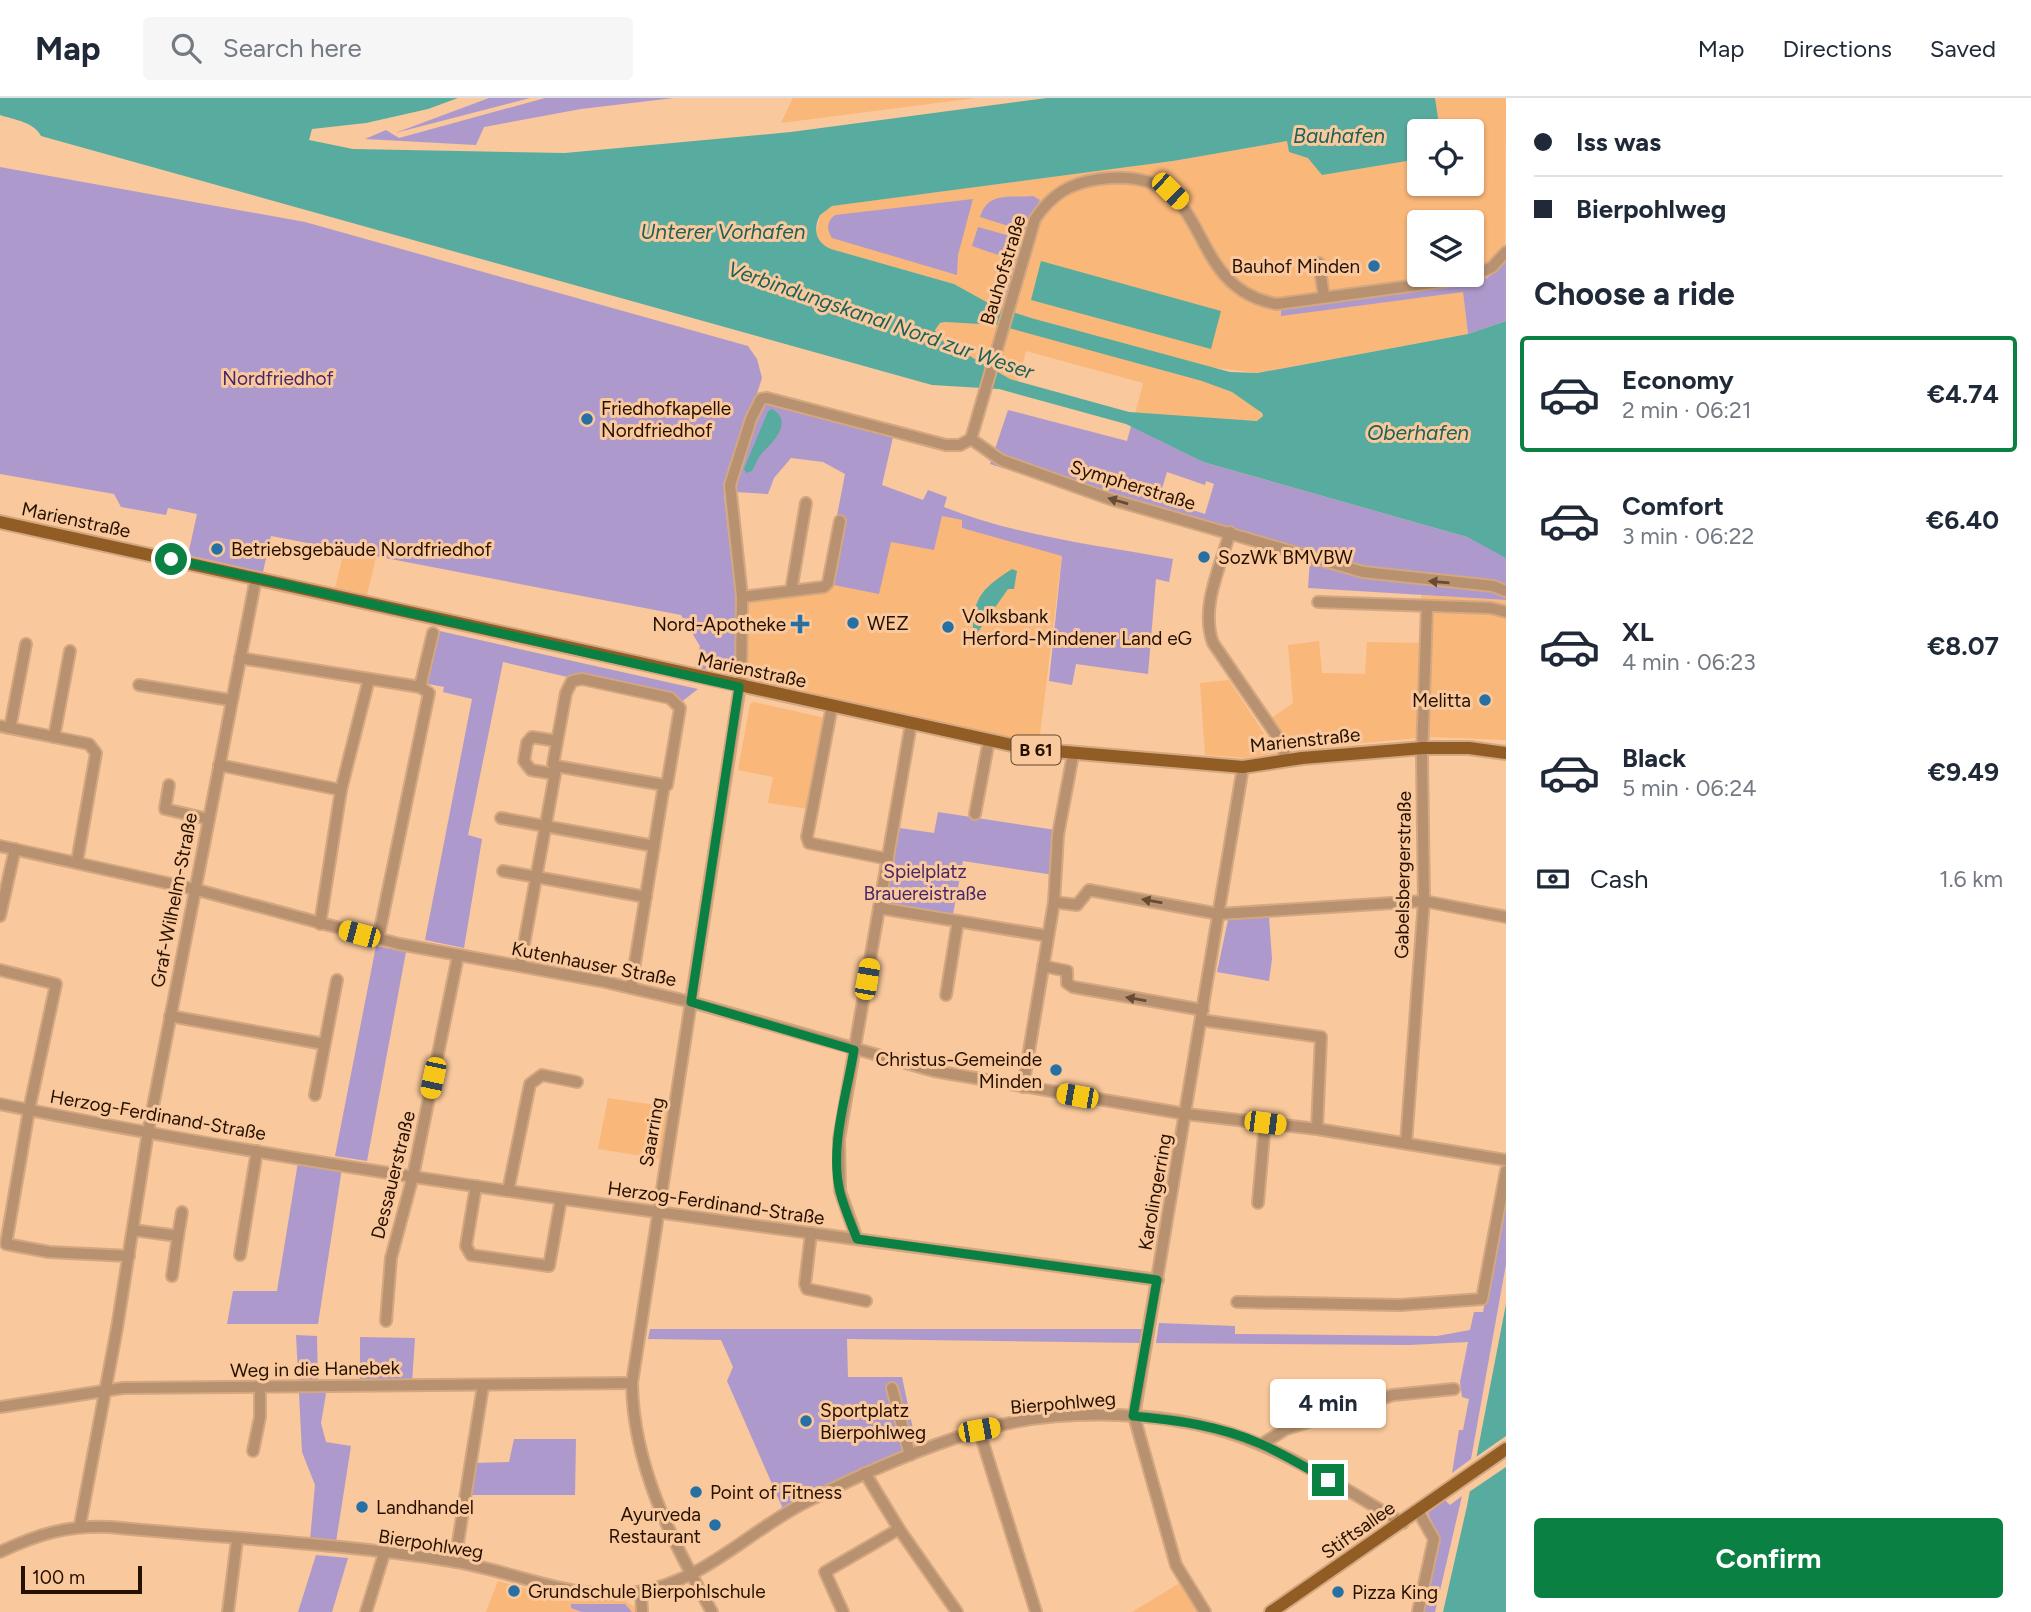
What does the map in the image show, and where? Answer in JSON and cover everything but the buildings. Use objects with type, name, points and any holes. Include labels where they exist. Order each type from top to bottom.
[{"type":"main road","name":"Marienstraße","points":[[0,522],[739,687],[1073,755],[1243,767],[1285,760],[1423,748],[1469,748],[1506,753]]},
{"type":"main road","name":"Stiftsallee","points":[[1271,1612],[1506,1452]]},
{"type":"street","name":"Bauhofstraße","points":[[971,439],[1029,237],[1048,200],[1067,188],[1096,179],[1126,176],[1143,178],[1170,191],[1181,201],[1218,269],[1236,289],[1259,301],[1277,304],[1469,278],[1492,267],[1506,252]]},
{"type":"street","points":[[1320,263],[1324,297]]},
{"type":"street","name":"Saarring","points":[[712,1612],[691,1574],[648,1481],[634,1413],[632,1383],[743,651],[741,597],[730,485],[754,411],[761,399],[776,399],[947,445],[960,445],[971,439]]},
{"type":"street","name":"Sympherstraße","points":[[971,439],[1001,460],[1110,499],[1379,575],[1493,586],[1506,592]]},
{"type":"street","points":[[791,591],[806,503]]},
{"type":"street","points":[[741,597],[824,587],[828,583],[844,534],[840,521]]},
{"type":"street","points":[[1230,532],[1209,606],[1207,627],[1213,643],[1283,745],[1285,760]]},
{"type":"street","name":"Graf-Wilhelm-Straße","points":[[79,1525],[106,1389],[148,1132],[230,700],[256,578]]},
{"type":"street","points":[[1318,601],[1491,608],[1506,612]]},
{"type":"street","name":"Gabelsbergerstraße","points":[[1406,1143],[1424,901],[1423,748],[1427,607]]},
{"type":"street","points":[[421,687],[433,633]]},
{"type":"street","points":[[26,644],[5,727],[89,744],[96,753],[77,862]]},
{"type":"street","points":[[54,737],[70,651]]},
{"type":"street","points":[[240,658],[421,687],[429,693],[378,939]]},
{"type":"street","points":[[320,923],[341,790],[369,679]]},
{"type":"street","points":[[520,966],[556,770],[553,764],[566,693],[576,679],[670,698],[679,705],[681,715],[667,785],[664,785],[631,987]]},
{"type":"street","points":[[139,685],[230,700]]},
{"type":"street","points":[[832,706],[807,837],[809,843],[888,859]]},
{"type":"street","points":[[857,1239],[840,1191],[839,1139],[911,723]]},
{"type":"street","points":[[557,741],[532,737],[527,743],[524,761],[526,768],[664,785]]},
{"type":"street","points":[[975,814],[989,740]]},
{"type":"street","points":[[1023,1087],[1054,902],[1058,835],[1073,755]]},
{"type":"street","points":[[219,765],[341,790]]},
{"type":"street","name":"Karolingerring","points":[[1205,1612],[1176,1566],[1133,1416],[1243,767]]},
{"type":"street","points":[[169,785],[165,809],[208,819]]},
{"type":"street","points":[[501,818],[654,846]]},
{"type":"street","name":"Kutenhauser Straße","points":[[0,846],[194,889],[378,939],[631,987],[934,1071],[1186,1114],[1317,1129],[1506,1160]]},
{"type":"street","points":[[0,916],[15,849]]},
{"type":"street","points":[[503,871],[646,897]]},
{"type":"street","points":[[1054,902],[1077,905],[1089,890],[1219,914],[1424,901],[1506,917]]},
{"type":"street","points":[[879,908],[1048,936]]},
{"type":"street","points":[[946,995],[958,921]]},
{"type":"street","name":"Dessauerstraße","points":[[386,1321],[391,1258],[413,1176],[458,956]]},
{"type":"street","points":[[1043,966],[1067,971],[1067,983],[1073,988],[1321,1037],[1317,1129]]},
{"type":"street","points":[[0,970],[56,984],[29,1110],[6,1244],[49,1252],[129,1256]]},
{"type":"street","points":[[315,1095],[337,980]]},
{"type":"street","points":[[170,1016],[324,1044]]},
{"type":"street","points":[[509,1191],[530,1084],[542,1075],[577,1082]]},
{"type":"street","name":"Herzog-Ferdinand-Straße","points":[[0,1104],[257,1151],[656,1214],[1157,1280]]},
{"type":"street","points":[[1258,1203],[1265,1123]]},
{"type":"street","points":[[240,1255],[257,1151]]},
{"type":"street","points":[[1237,1301],[1400,1306],[1482,1299],[1506,1171]]},
{"type":"street","points":[[476,1185],[466,1246],[471,1255],[549,1266],[561,1199]]},
{"type":"street","points":[[172,1276],[182,1212]]},
{"type":"street","points":[[132,1230],[178,1236]]},
{"type":"street","points":[[811,1233],[804,1284],[807,1289],[866,1301]]},
{"type":"street","name":"Weg in die Hanebek","points":[[0,1407],[106,1389],[632,1383]]},
{"type":"street","points":[[455,1561],[483,1385]]},
{"type":"street","points":[[253,1451],[260,1417],[260,1388]]},
{"type":"street","points":[[892,1388],[910,1455]]},
{"type":"street","points":[[1262,1444],[1286,1429],[1393,1395],[1454,1389]]},
{"type":"street","name":"Bierpohlweg","points":[[0,1552],[33,1536],[79,1525],[455,1561],[571,1592],[641,1592],[691,1574],[802,1503],[910,1455],[979,1430],[1065,1418],[1133,1416],[1206,1427],[1262,1444],[1404,1523]]},
{"type":"street","points":[[979,1430],[1036,1612]]},
{"type":"street","points":[[865,1474],[899,1529],[957,1612]]},
{"type":"street","points":[[1418,1511],[1434,1539],[1418,1612]]},
{"type":"street","points":[[843,1612],[825,1572],[899,1529]]},
{"type":"street","points":[[228,1612],[237,1540]]},
{"type":"street","points":[[366,1612],[384,1553]]},
{"type":"street","points":[[641,1592],[642,1612]]},
{"type":"shaded area","points":[[793,98],[976,98],[781,123]]},
{"type":"shaded area","points":[[1435,98],[1506,98],[1505,249],[1484,265],[1484,210],[1407,210],[1407,283],[1280,301],[1281,315],[1463,291],[1468,334],[1257,373],[1209,367],[1205,382],[1232,392],[1257,409],[1263,416],[1259,421],[1135,414],[1143,383],[1026,351],[1018,381],[1010,379],[940,339],[935,330],[940,323],[945,322],[979,323],[1019,330],[1023,315],[992,305],[954,284],[831,249],[820,243],[816,233],[820,215],[831,206],[1173,161],[1287,141],[1289,152],[1309,158],[1322,175],[1407,161],[1407,196],[1484,196],[1484,119],[1438,119]]},
{"type":"shaded area","points":[[942,516],[963,520],[962,528],[1062,555],[1039,743],[747,679],[746,593],[824,583],[891,542]]},
{"type":"shaded area","points":[[344,551],[376,557],[367,595],[335,588]]},
{"type":"shaded area","points":[[1421,595],[1506,600],[1506,740],[1429,737],[1289,750],[1269,720],[1293,703],[1288,645],[1319,641],[1322,673],[1365,674],[1367,642],[1420,643]]},
{"type":"shaded area","points":[[1229,680],[1277,753],[1246,758],[1205,755],[1200,683]]},
{"type":"shaded area","points":[[754,702],[825,718],[809,809],[768,803],[773,777],[738,770],[750,704]]},
{"type":"shaded area","points":[[608,1098],[669,1107],[661,1159],[598,1149]]},
{"type":"shaded area","name":"Grundschule Bierpohlschule","points":[[498,1581],[569,1600],[625,1601],[635,1607],[635,1612],[486,1612]]},
{"type":"shaded area","points":[[1183,1581],[1199,1612],[1132,1612]]},
{"type":"green space","points":[[489,98],[530,98],[395,133]]},
{"type":"green space","points":[[545,98],[674,98],[581,109],[484,127],[476,145],[365,139],[386,130],[399,138]]},
{"type":"green space","name":"Nordfriedhof","points":[[0,167],[305,222],[748,346],[757,359],[762,378],[724,496],[738,618],[736,676],[695,667],[700,646],[681,615],[271,536],[263,572],[188,555],[197,514],[168,508],[166,515],[121,507],[114,494],[0,474]]},
{"type":"green space","points":[[1033,196],[1040,200],[1024,231],[980,217],[988,203],[994,199]]},
{"type":"green space","points":[[973,199],[958,255],[957,275],[832,238],[829,231],[828,225],[835,215]]},
{"type":"green space","points":[[978,227],[1021,239],[1004,302],[996,295],[1007,258],[972,246]]},
{"type":"green space","points":[[1506,262],[1506,321],[1468,334],[1463,292],[1281,316],[1281,310],[1443,287],[1484,287],[1484,276],[1486,279]]},
{"type":"green space","points":[[768,401],[893,437],[882,485],[923,500],[928,490],[947,497],[944,507],[1000,525],[1057,539],[1173,559],[1169,582],[1156,579],[1148,674],[1076,664],[1072,685],[1049,681],[1062,556],[962,528],[962,520],[942,516],[934,550],[891,542],[879,594],[824,583],[845,474],[823,462],[791,458],[774,478],[768,494],[736,492],[740,468],[763,404]]},
{"type":"green space","points":[[1008,410],[1127,441],[1131,426],[1203,462],[1467,537],[1506,557],[1506,600],[1308,588],[1310,559],[1190,528],[990,464]],"holes":[[[1167,472],[1205,485],[1206,481],[1214,484],[1205,514],[1149,496],[1152,489],[1161,492]]]},
{"type":"green space","points":[[435,630],[698,689],[680,703],[503,662],[468,835],[482,839],[464,948],[425,940],[472,699],[443,692],[444,687],[423,683]]},
{"type":"green space","name":"Spielplatz Brauereistraße","points":[[938,812],[1056,830],[1054,875],[963,861],[953,914],[892,904],[887,896],[900,828],[934,833]]},
{"type":"green space","points":[[1269,917],[1272,959],[1269,981],[1217,972],[1228,920]]},
{"type":"green space","points":[[376,946],[406,952],[367,1161],[335,1156]]},
{"type":"green space","points":[[298,1162],[342,1168],[318,1324],[227,1324],[233,1291],[277,1291]]},
{"type":"green space","points":[[1506,1199],[1506,1264],[1471,1459],[1452,1473],[1459,1430],[1463,1430],[1469,1399],[1462,1397],[1460,1382],[1468,1342],[1410,1345],[1156,1343],[1159,1323],[1235,1326],[1235,1334],[1437,1336],[1470,1330],[1474,1312],[1483,1312]]},
{"type":"green space","points":[[650,1329],[1143,1329],[1140,1343],[847,1339],[848,1377],[902,1377],[917,1448],[798,1499],[783,1509],[727,1381],[733,1367],[721,1340],[648,1339]]},
{"type":"green space","points":[[296,1335],[317,1336],[318,1383],[326,1394],[321,1423],[326,1442],[351,1446],[336,1542],[310,1540],[315,1485],[302,1452]]},
{"type":"green space","points":[[360,1337],[415,1338],[412,1383],[360,1383]]},
{"type":"green space","points":[[514,1439],[576,1439],[575,1495],[467,1495],[473,1463],[509,1462]]},
{"type":"green space","points":[[1462,1496],[1435,1612],[1423,1612],[1439,1548],[1439,1538],[1428,1513],[1445,1500],[1450,1505]]},
{"type":"green space","points":[[316,1555],[348,1558],[332,1612],[298,1612]]},
{"type":"green space","points":[[571,1604],[625,1604],[632,1612],[582,1612],[571,1608]]},
{"type":"water","points":[[0,98],[458,98],[428,109],[366,123],[312,129],[309,140],[353,149],[565,153],[791,132],[1047,98],[1435,98],[1438,119],[1407,119],[1407,161],[1322,175],[1308,158],[1289,152],[1287,141],[1173,161],[832,206],[820,215],[817,235],[822,243],[831,249],[954,284],[992,305],[1031,318],[1230,372],[1257,373],[1285,368],[1468,334],[1506,321],[1506,558],[1467,537],[1203,462],[1126,424],[999,389],[932,385],[41,136],[34,128],[0,115]],"holes":[[[945,322],[998,325],[1202,381],[1232,392],[1263,416],[1257,421],[1129,412],[1010,379],[940,339],[935,330],[940,323]]]},
{"type":"water","points":[[1041,261],[1221,311],[1211,349],[1031,300]]},
{"type":"water","points":[[772,409],[781,419],[780,430],[760,455],[752,471],[746,473],[744,469],[768,411]]},
{"type":"water","points":[[1012,569],[1017,571],[1014,589],[1008,589],[973,639],[974,615],[980,597],[992,583]]},
{"type":"water","points":[[1506,1304],[1506,1612],[1443,1612],[1467,1506]]},
{"type":"pier","points":[[1506,1436],[1506,1467],[1466,1494],[1473,1459]]},
{"type":"place","name":"Bauhof Minden","points":[[1374,266]]},
{"type":"place","name":"Friedhofkapelle Nordfriedhof","points":[[587,419]]},
{"type":"place","name":"Betriebsgebäude Nordfriedhof","points":[[217,549]]},
{"type":"place","name":"SozWk BMVBW","points":[[1204,557]]},
{"type":"place","name":"WEZ","points":[[853,623]]},
{"type":"place","name":"Nord-Apotheke","points":[[800,624]]},
{"type":"place","name":"Volksbank Herford-Mindener Land eG","points":[[948,627]]},
{"type":"place","name":"Melitta","points":[[1485,700]]},
{"type":"place","name":"Christus-Gemeinde Minden","points":[[1056,1070]]},
{"type":"place","name":"Sportplatz Bierpohlweg","points":[[806,1421]]},
{"type":"place","name":"Point of Fitness","points":[[696,1492]]},
{"type":"place","name":"Landhandel","points":[[362,1507]]},
{"type":"place","name":"Ayurveda Restaurant","points":[[715,1525]]},
{"type":"place","name":"Grundschule Bierpohlschule","points":[[514,1591]]},
{"type":"place","name":"Pizza King","points":[[1338,1592]]},
{"type":"route","points":[[171,559],[739,687],[691,1002],[854,1050],[839,1139],[838,1166],[840,1191],[857,1239],[1157,1280],[1133,1416],[1171,1420],[1235,1434],[1262,1444],[1328,1480]]},
{"type":"water label","name":"Bauhafen","points":[[1339,135]]},
{"type":"water label","name":"Unterer Vorhafen","points":[[723,231]]},
{"type":"water label","name":"Verbindungskanal Nord zur Weser","points":[[881,320]]},
{"type":"water label","name":"Oberhafen","points":[[1418,432]]}]
